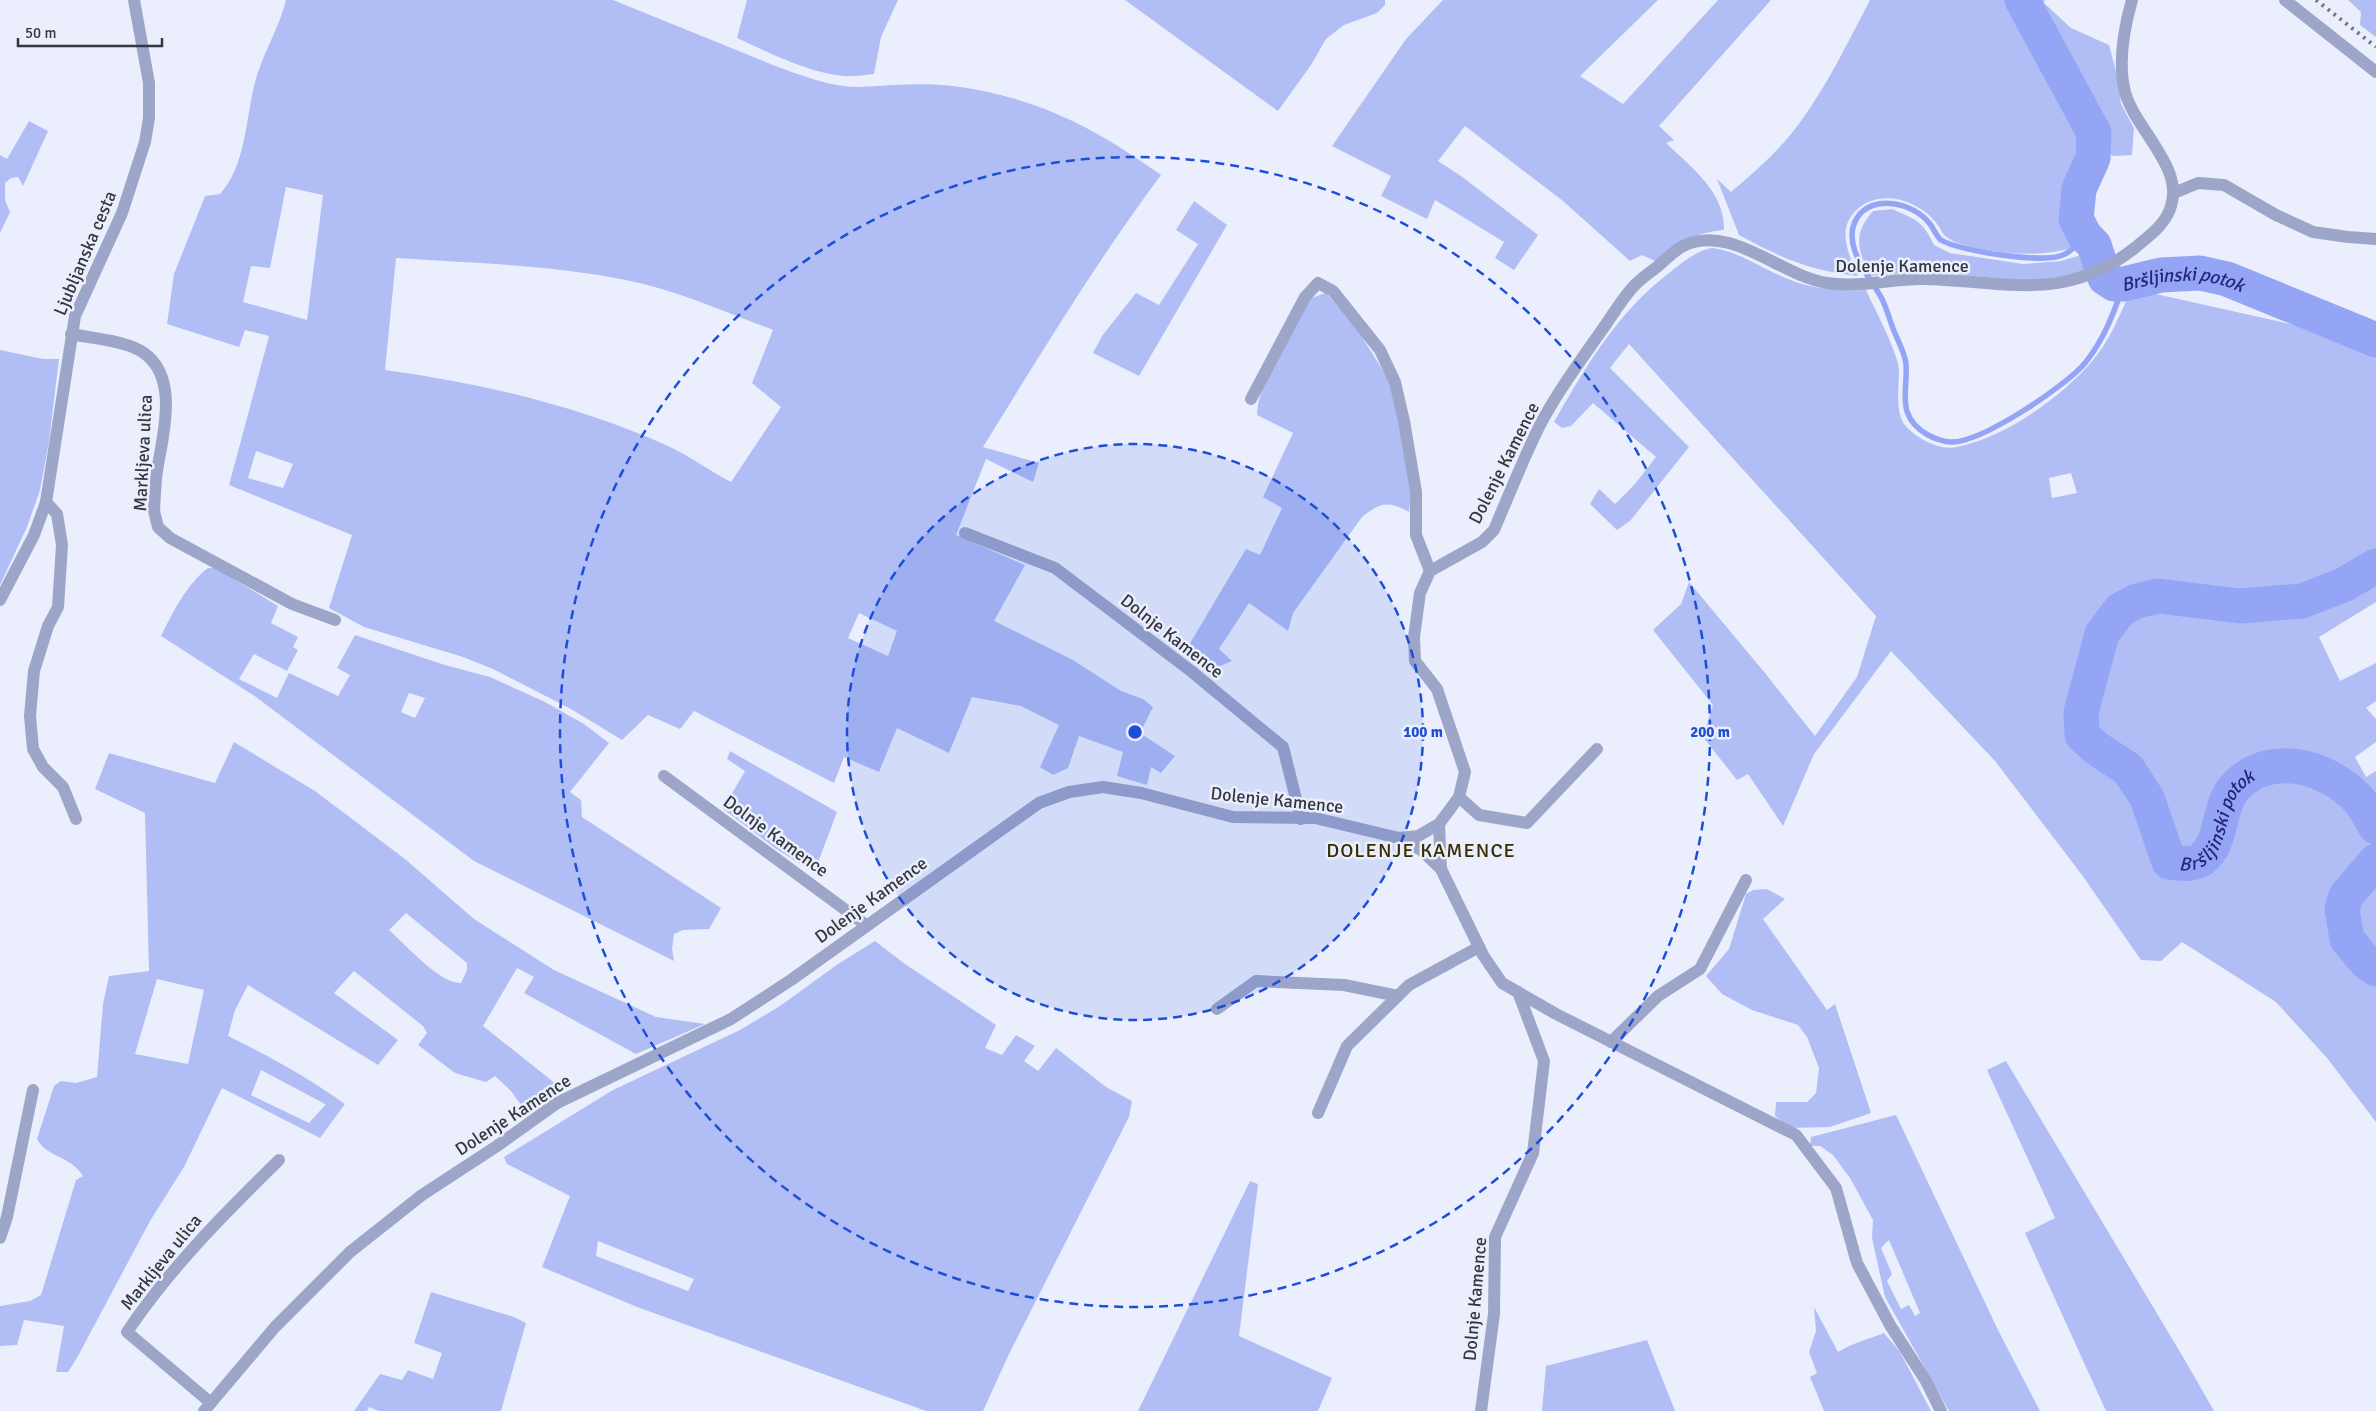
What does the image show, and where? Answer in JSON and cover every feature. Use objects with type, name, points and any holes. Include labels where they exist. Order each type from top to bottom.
[{"type":"street","name":"Ljubljanska cesta","points":[[0,600],[34,535],[46,502],[70,334],[75,316],[122,213],[145,142],[149,118],[148,83],[134,0]]},
{"type":"street","points":[[2132,0],[2127,17],[2122,72],[2125,93],[2134,115],[2162,158],[2172,181],[2174,193],[2198,183],[2224,185],[2276,215],[2313,232],[2376,239]]},
{"type":"street","points":[[2285,0],[2376,72]]},
{"type":"street","name":"Dolenje Kamence","points":[[208,1407],[275,1327],[350,1252],[422,1195],[497,1146],[557,1102],[731,1019],[791,980],[1039,803],[1068,792],[1103,787],[1141,793],[1233,817],[1315,818],[1399,838],[1418,836],[1439,824],[1459,797],[1465,772],[1460,752],[1437,689],[1415,661],[1414,637],[1420,593],[1430,570],[1482,542],[1494,530],[1538,428],[1573,371],[1633,287],[1682,247],[1704,240],[1725,242],[1792,273],[1826,283],[1857,284],[1920,279],[2050,286],[2088,276],[2113,264],[2156,230],[2169,212],[2174,193]]},
{"type":"street","points":[[1251,399],[1305,297],[1318,283],[1332,291],[1380,350],[1395,382],[1404,421],[1416,492],[1416,535],[1430,570]]},
{"type":"street","name":"Markljeva ulica","points":[[70,334],[128,346],[144,352],[153,361],[162,379],[166,408],[154,511],[158,527],[170,538],[292,604],[335,620]]},
{"type":"street","points":[[46,502],[57,514],[62,545],[58,607],[48,626],[34,671],[30,716],[33,749],[43,767],[63,787],[76,819]]},
{"type":"street","name":"Dolnje Kamence","points":[[965,534],[1055,568],[1191,671],[1283,747],[1301,819]]},
{"type":"street","points":[[1459,797],[1479,815],[1527,823],[1597,749]]},
{"type":"street","name":"Dolnje Kamence","points":[[664,776],[866,925]]},
{"type":"street","points":[[1439,824],[1441,869]]},
{"type":"street","points":[[1399,838],[1422,850],[1441,869],[1479,946],[1502,983],[1612,1042],[1796,1135],[1836,1188],[1857,1263],[1890,1325],[1926,1381],[1941,1411]]},
{"type":"street","points":[[1612,1042],[1658,996],[1700,969],[1746,880]]},
{"type":"street","points":[[1318,1113],[1347,1046],[1409,985],[1479,946]]},
{"type":"street","points":[[1217,1009],[1256,981],[1344,985],[1398,996]]},
{"type":"street","name":"Dolnje Kamence","points":[[1481,1411],[1494,1314],[1495,1236],[1533,1153],[1544,1061],[1518,992]]},
{"type":"street","points":[[0,1238],[7,1217],[32,1090]]},
{"type":"street","name":"Markljeva ulica","points":[[208,1407],[127,1332],[140,1313],[208,1230],[279,1160]]},
{"type":"shaded area","points":[[286,0],[613,0],[773,65],[826,83],[858,87],[917,84],[953,86],[983,91],[1038,106],[1112,142],[1161,175],[1091,275],[983,447],[1039,463],[1033,482],[986,459],[956,535],[1025,565],[994,621],[1073,660],[1121,691],[1143,699],[1153,707],[1140,733],[1175,756],[1161,773],[1151,767],[1147,785],[1117,776],[1123,752],[1079,736],[1068,768],[1053,775],[1040,767],[1059,725],[1021,706],[972,697],[949,753],[897,728],[879,772],[844,757],[834,783],[694,711],[680,729],[648,715],[622,740],[571,709],[493,669],[463,657],[364,627],[329,608],[352,535],[229,485],[269,336],[245,330],[239,347],[167,324],[174,274],[205,196],[220,194],[235,171],[240,157],[257,75]],"holes":[[[286,187],[323,195],[307,320],[243,302],[251,266],[270,268]],[[396,258],[541,268],[598,275],[645,284],[700,302],[773,330],[752,383],[781,407],[731,482],[668,446],[600,419],[493,389],[385,370]],[[256,451],[293,464],[283,488],[248,478]],[[859,613],[897,631],[888,656],[848,638]]]},
{"type":"shaded area","points":[[747,0],[898,0],[881,37],[874,74],[843,76],[802,66],[737,38]]},
{"type":"shaded area","points":[[1125,0],[1385,0],[1385,5],[1377,13],[1344,25],[1326,39],[1311,65],[1278,111]]},
{"type":"shaded area","points":[[1443,0],[1658,0],[1580,76],[1623,104],[1718,0],[1771,0],[1659,126],[1674,140],[1666,143],[1696,171],[1713,192],[1723,216],[1724,230],[1695,236],[1655,261],[1642,255],[1630,261],[1563,201],[1465,126],[1438,161],[1461,176],[1538,235],[1514,270],[1495,258],[1504,242],[1435,200],[1427,219],[1381,196],[1391,176],[1332,146],[1406,39]]},
{"type":"shaded area","points":[[1870,0],[2045,0],[2044,3],[2071,28],[2109,45],[2118,79],[2121,104],[2134,128],[2132,155],[2113,156],[2099,147],[2081,155],[2077,160],[2066,185],[2062,212],[2063,223],[2071,240],[2071,248],[2030,254],[1999,252],[1970,247],[1948,238],[1936,222],[1923,210],[1891,198],[1870,201],[1860,207],[1848,222],[1846,230],[1847,246],[1858,276],[1811,267],[1783,257],[1739,235],[1717,179],[1731,192],[1786,141],[1801,121],[1838,62]]},
{"type":"shaded area","points":[[2348,0],[2376,0],[2376,37],[2360,25],[2361,12]]},
{"type":"shaded area","points":[[29,121],[48,131],[23,186],[18,177],[11,178],[5,183],[5,200],[10,212],[0,233],[0,155],[7,159]]},
{"type":"shaded area","points":[[1194,201],[1227,225],[1139,376],[1093,353],[1102,336],[1136,293],[1159,305],[1198,244],[1176,230]]},
{"type":"shaded area","points":[[1892,209],[1918,222],[1934,245],[1950,253],[2023,264],[2061,261],[2084,254],[2095,269],[2076,275],[2037,280],[1930,273],[1870,276],[1860,250],[1859,242],[1862,227],[1873,211]]},
{"type":"shaded area","points":[[1712,248],[1731,252],[1783,277],[1813,287],[1866,290],[1891,343],[1898,363],[1898,405],[1901,418],[1904,424],[1915,434],[1928,442],[1943,447],[1957,447],[1994,435],[2032,414],[2066,388],[2099,353],[2117,322],[2128,297],[2132,292],[2138,290],[2357,339],[2376,349],[2376,554],[2347,572],[2316,587],[2294,593],[2249,595],[2171,592],[2147,595],[2126,601],[2110,612],[2101,625],[2077,695],[2074,720],[2078,737],[2087,751],[2121,776],[2134,792],[2149,824],[2165,869],[2184,872],[2192,870],[2206,860],[2218,847],[2227,832],[2234,801],[2238,793],[2245,786],[2253,782],[2273,776],[2292,774],[2307,775],[2320,779],[2331,785],[2341,794],[2373,830],[2371,852],[2362,867],[2344,889],[2338,903],[2340,923],[2345,942],[2361,965],[2376,978],[2376,1122],[2327,1058],[2276,1002],[2182,942],[2161,961],[2141,960],[2082,875],[1995,761],[1891,651],[1814,754],[1783,826],[1748,774],[1737,780],[1703,737],[1713,705],[1653,630],[1681,604],[1689,582],[1815,736],[1857,677],[1876,616],[1629,344],[1610,368],[1689,447],[1630,521],[1617,530],[1590,504],[1599,489],[1615,504],[1635,484],[1656,457],[1593,403],[1571,426],[1562,428],[1554,422],[1578,381],[1618,323],[1650,289],[1679,265]],"holes":[[[2071,473],[2077,493],[2052,498],[2049,478]]]},
{"type":"shaded area","points":[[1326,293],[1357,329],[1392,385],[1411,491],[1409,512],[1395,506],[1385,505],[1374,508],[1362,517],[1293,613],[1288,631],[1249,603],[1219,649],[1232,661],[1208,671],[1186,650],[1246,549],[1260,555],[1282,508],[1263,497],[1293,433],[1257,415],[1263,387],[1278,355],[1311,298]]},
{"type":"shaded area","points":[[0,350],[43,359],[59,359],[49,442],[40,490],[27,527],[0,585]]},
{"type":"shaded area","points":[[208,568],[216,568],[278,606],[271,623],[298,637],[293,647],[298,650],[287,671],[254,654],[239,679],[277,698],[289,673],[338,696],[350,675],[337,668],[355,635],[445,665],[490,677],[545,702],[584,724],[609,743],[570,792],[581,800],[582,817],[721,908],[709,929],[683,930],[674,934],[672,949],[674,961],[474,861],[256,697],[161,636],[181,599]],"holes":[[[409,693],[425,698],[415,718],[401,712]]]},
{"type":"shaded area","points":[[2376,573],[2376,602],[2319,637],[2340,681],[2376,663],[2376,701],[2366,708],[2376,719],[2376,742],[2355,757],[2366,777],[2376,771],[2376,808],[2354,778],[2322,763],[2292,758],[2268,758],[2233,775],[2219,797],[2217,817],[2209,842],[2194,857],[2174,854],[2165,817],[2147,782],[2131,763],[2098,740],[2091,729],[2089,718],[2090,704],[2094,688],[2105,655],[2124,615],[2159,600],[2264,612],[2304,609],[2349,591]]},
{"type":"shaded area","points":[[234,742],[315,791],[405,859],[474,919],[554,970],[656,1017],[705,1024],[636,1054],[524,993],[534,977],[517,968],[483,1026],[556,1084],[524,1109],[511,1091],[495,1076],[486,1082],[455,1073],[418,1045],[427,1033],[423,1026],[354,971],[334,993],[398,1040],[378,1065],[248,985],[235,1010],[228,1036],[288,1067],[345,1104],[320,1138],[222,1088],[184,1167],[150,1221],[78,1356],[68,1372],[56,1372],[64,1326],[24,1320],[17,1345],[0,1346],[0,1306],[30,1301],[41,1295],[76,1180],[83,1176],[72,1164],[47,1150],[37,1139],[54,1086],[61,1081],[76,1083],[97,1077],[103,1004],[109,976],[149,971],[145,813],[95,789],[109,753],[215,783]],"holes":[[[406,913],[467,963],[467,970],[461,983],[453,982],[433,970],[389,930]],[[157,979],[204,990],[188,1064],[135,1054]],[[261,1070],[326,1104],[309,1123],[251,1095]]]},
{"type":"shaded area","points":[[730,751],[837,812],[814,873],[775,848],[723,809],[745,771],[727,759]]},
{"type":"shaded area","points":[[2376,872],[2376,962],[2353,929],[2349,911],[2351,901],[2356,892]]},
{"type":"shaded area","points":[[1767,889],[1785,899],[1763,919],[1827,1010],[1835,1004],[1871,1113],[1830,1127],[1789,1128],[1775,1116],[1776,1102],[1807,1102],[1816,1093],[1819,1068],[1807,1037],[1798,1025],[1752,1010],[1722,994],[1706,976],[1729,949],[1746,894],[1753,890]]},
{"type":"shaded area","points":[[875,941],[905,964],[996,1025],[985,1048],[1002,1055],[1016,1035],[1035,1046],[1024,1061],[1038,1071],[1056,1048],[1106,1087],[1132,1101],[1129,1117],[1009,1354],[983,1411],[926,1411],[637,1307],[542,1267],[570,1196],[507,1164],[504,1157],[613,1090],[740,1030],[780,1006],[838,964]],"holes":[[[598,1241],[694,1279],[688,1291],[596,1256]]]},
{"type":"shaded area","points":[[2006,1061],[2214,1411],[2106,1411],[2025,1233],[2055,1218],[1987,1070]]},
{"type":"shaded area","points":[[1896,1115],[1998,1330],[2040,1411],[1949,1411],[1885,1297],[1872,1238],[1873,1220],[1850,1178],[1833,1155],[1820,1146],[1810,1146],[1811,1137]],"holes":[[[1889,1240],[1920,1313],[1915,1316],[1909,1305],[1901,1309],[1887,1281],[1892,1274],[1881,1248]]]},
{"type":"shaded area","points":[[1250,1181],[1258,1184],[1239,1336],[1332,1378],[1318,1411],[1138,1411]]},
{"type":"shaded area","points":[[431,1292],[514,1317],[526,1323],[501,1411],[379,1411],[369,1407],[367,1411],[354,1411],[380,1374],[402,1380],[408,1370],[433,1379],[442,1353],[414,1343]]},
{"type":"shaded area","points":[[1814,1307],[1838,1352],[1855,1343],[1884,1333],[1900,1352],[1931,1411],[1824,1411],[1810,1377],[1817,1373],[1809,1352],[1816,1331]]},
{"type":"shaded area","points":[[1647,1340],[1675,1411],[1542,1411],[1546,1366]]},
{"type":"waterway","name":"Bršljinski potok","points":[[2022,0],[2094,133],[2093,158],[2079,189],[2076,219],[2085,236],[2094,245],[2105,278],[2114,284],[2124,284],[2161,275],[2200,273],[2227,279],[2376,340]]},
{"type":"waterway","points":[[2085,236],[2068,253],[2055,257],[2041,258],[2003,255],[1965,248],[1941,240],[1923,217],[1904,206],[1883,203],[1873,205],[1864,210],[1857,218],[1853,228],[1852,239],[1859,261],[1882,299],[1904,356],[1906,364],[1905,403],[1911,420],[1928,435],[1939,440],[1951,442],[1965,440],[1982,433],[2022,412],[2060,385],[2085,363],[2103,335],[2124,284]]},
{"type":"waterway","name":"Bršljinski potok","points":[[2376,566],[2343,585],[2302,601],[2240,606],[2158,596],[2137,601],[2120,610],[2102,634],[2081,712],[2082,735],[2096,748],[2128,769],[2147,798],[2169,862],[2190,863],[2202,859],[2214,843],[2225,804],[2235,787],[2249,776],[2264,769],[2281,766],[2298,767],[2330,778],[2360,801],[2376,827]]},
{"type":"waterway","name":"Bršljinski potok","points":[[2376,861],[2346,896],[2342,909],[2347,939],[2366,962],[2376,969]]},
{"type":"railway","points":[[2316,0],[2376,47]]},
{"type":"district","name":"DOLENJE KAMENCE","points":[[1421,850]]}]
